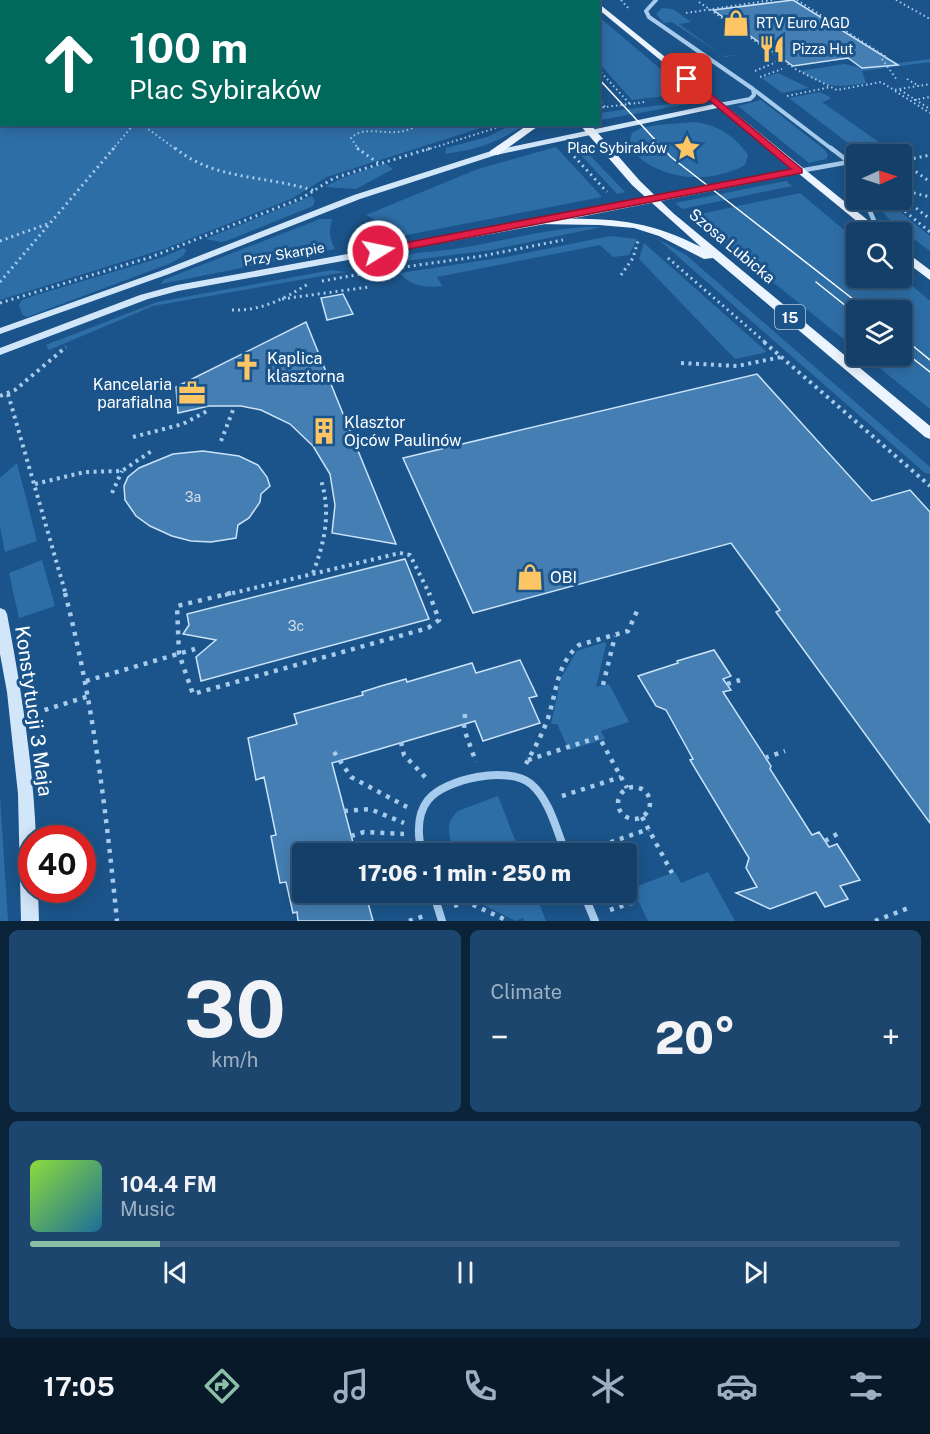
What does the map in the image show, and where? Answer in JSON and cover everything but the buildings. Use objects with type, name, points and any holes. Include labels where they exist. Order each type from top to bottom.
[{"type":"main road","points":[[600,7],[864,222]]},
{"type":"main road","points":[[494,153],[533,126]]},
{"type":"main road","name":"15","points":[[587,128],[651,199]]},
{"type":"main road","name":"Szosa Lubicka","points":[[651,199],[930,434]]},
{"type":"main road","points":[[540,222],[611,222],[637,226],[664,234],[739,274]]},
{"type":"main road","points":[[912,261],[930,276]]},
{"type":"street","points":[[656,0],[646,11],[649,17],[753,88],[846,160]]},
{"type":"street","points":[[600,126],[750,99],[754,95],[753,88]]},
{"type":"street","name":"Przy Skarpie","points":[[0,331],[166,272],[344,201],[494,153],[587,128]]},
{"type":"street","points":[[651,199],[846,163]]},
{"type":"street","name":"Przy Skarpie","points":[[3,352],[144,297],[177,288],[540,222],[651,199]]},
{"type":"street","name":"Konstytucji 3 Maja","points":[[0,614],[18,718],[26,794],[30,921]]},
{"type":"street","points":[[420,843],[421,814],[428,800],[436,794],[481,777],[490,774],[505,774],[530,784],[539,793],[561,843]]},
{"type":"street","points":[[437,903],[442,921]]},
{"type":"street","points":[[587,903],[594,919]]},
{"type":"path","points":[[686,13],[772,0]]},
{"type":"path","points":[[797,0],[888,58]]},
{"type":"path","points":[[896,0],[930,19]]},
{"type":"path","points":[[696,1],[797,70],[837,90],[881,82],[930,111]]},
{"type":"path","points":[[749,74],[782,59]]},
{"type":"path","points":[[882,59],[897,80]]},
{"type":"path","points":[[756,79],[782,69]]},
{"type":"path","points":[[600,71],[630,104]]},
{"type":"path","points":[[907,79],[919,86]]},
{"type":"path","points":[[894,90],[930,84]]},
{"type":"path","points":[[783,96],[831,87]]},
{"type":"path","points":[[899,89],[930,111]]},
{"type":"path","points":[[910,101],[930,97]]},
{"type":"path","points":[[600,101],[605,107]]},
{"type":"path","points":[[0,282],[132,126]]},
{"type":"path","points":[[144,126],[202,166],[262,180],[300,185],[344,201]]},
{"type":"path","points":[[378,163],[354,145],[351,138],[355,134],[403,133],[417,126]]},
{"type":"path","points":[[0,303],[162,253],[302,198],[334,178],[382,161],[475,136],[498,126]]},
{"type":"path","points":[[562,144],[611,197]]},
{"type":"path","points":[[432,155],[434,147]]},
{"type":"path","points":[[912,158],[930,155]]},
{"type":"path","points":[[392,160],[401,161]]},
{"type":"path","points":[[912,169],[930,182]]},
{"type":"path","points":[[912,193],[930,197]]},
{"type":"path","points":[[912,205],[930,219]]},
{"type":"path","points":[[903,210],[930,232]]},
{"type":"path","points":[[0,242],[52,222]]},
{"type":"path","points":[[621,275],[633,258],[640,235]]},
{"type":"path","points":[[387,269],[482,256],[564,240]]},
{"type":"path","points":[[666,255],[930,486]]},
{"type":"path","points":[[297,286],[379,271]]},
{"type":"path","points":[[231,310],[258,309],[308,284]]},
{"type":"path","points":[[282,299],[369,287]]},
{"type":"path","points":[[0,396],[8,394],[63,348],[74,344]]},
{"type":"path","points":[[681,363],[737,366],[781,357]]},
{"type":"path","points":[[8,394],[54,546],[86,681],[105,804],[117,921]]},
{"type":"path","points":[[133,437],[187,422],[200,417],[209,410]]},
{"type":"path","points":[[221,441],[233,410]]},
{"type":"path","points":[[112,494],[122,471],[153,450]]},
{"type":"path","points":[[35,484],[85,472],[122,471]]},
{"type":"path","points":[[313,574],[326,542],[326,495],[321,480]]},
{"type":"path","points":[[400,553],[410,555],[439,615],[439,620],[428,628],[193,694],[180,654],[177,606],[400,553]]},
{"type":"path","points":[[518,778],[546,725],[557,677],[573,650],[579,645],[628,631],[637,611]]},
{"type":"path","points":[[603,685],[615,635]]},
{"type":"path","points":[[86,681],[195,649]]},
{"type":"path","points":[[727,684],[740,680]]},
{"type":"path","points":[[18,718],[89,696]]},
{"type":"path","points":[[465,714],[464,729],[481,777]]},
{"type":"path","points":[[528,760],[599,737],[627,788]]},
{"type":"path","points":[[401,742],[404,755],[410,764],[424,775],[436,794]]},
{"type":"path","points":[[765,758],[785,751]]},
{"type":"path","points":[[334,752],[351,777],[421,814]]},
{"type":"path","points":[[543,802],[621,777]]},
{"type":"path","points":[[627,788],[639,789],[649,797],[651,809],[642,817],[630,817],[620,808],[618,796],[627,788]]},
{"type":"path","points":[[344,811],[370,809],[419,832]]},
{"type":"path","points":[[642,817],[672,873]]},
{"type":"path","points":[[610,843],[649,829]]},
{"type":"path","points":[[351,836],[382,832],[419,832]]},
{"type":"path","points":[[825,841],[839,833]]},
{"type":"path","points":[[594,919],[632,903]]},
{"type":"path","points":[[875,921],[911,907]]},
{"type":"shaded area","points":[[662,8],[673,9],[691,22],[679,24],[718,53],[672,22],[664,23],[656,14]]},
{"type":"shaded area","points":[[600,18],[689,93],[632,100],[600,64]]},
{"type":"shaded area","points":[[930,59],[930,62],[862,71],[866,83],[847,86],[824,84],[800,71],[844,64],[862,68]]},
{"type":"shaded area","points":[[778,73],[809,88],[782,93],[762,78]]},
{"type":"shaded area","points":[[820,92],[830,97],[822,102],[881,144],[849,144],[789,98]]},
{"type":"shaded area","points":[[698,100],[700,102],[600,120],[600,113]]},
{"type":"shaded area","points":[[761,100],[825,150],[828,155],[826,159],[809,163],[738,106]]},
{"type":"shaded area","points":[[695,122],[711,126],[732,137],[748,155],[745,165],[712,176],[683,176],[650,165],[634,151],[631,143],[632,133],[641,128]]},
{"type":"shaded area","points":[[0,126],[487,126],[327,177],[291,199],[164,249],[0,300]]},
{"type":"shaded area","points":[[509,126],[522,126],[487,144],[445,154],[446,148],[487,137]]},
{"type":"shaded area","points":[[577,142],[625,192],[617,194],[570,143]]},
{"type":"shaded area","points":[[556,147],[602,197],[386,239],[379,224],[366,215],[478,169]]},
{"type":"shaded area","points":[[385,163],[393,169],[356,189],[325,187],[342,178]]},
{"type":"shaded area","points":[[786,181],[792,186],[682,209],[675,203]]},
{"type":"shaded area","points":[[800,193],[846,232],[846,288],[912,288],[912,286],[930,301],[930,409],[877,366],[912,366],[912,300],[846,300],[846,341],[691,216]]},
{"type":"shaded area","points":[[312,196],[315,201],[313,206],[229,240],[222,242],[205,239]]},
{"type":"shaded area","points":[[882,210],[898,210],[930,236],[930,251],[912,238],[912,222],[892,222]]},
{"type":"shaded area","points":[[320,219],[332,219],[330,235],[335,249],[161,284],[163,280]]},
{"type":"shaded area","points":[[601,227],[491,250],[398,262],[401,258],[416,253],[456,249],[549,231]]},
{"type":"shaded area","points":[[610,236],[637,239],[629,255],[613,257],[600,245],[437,277],[442,286],[419,285],[409,281],[400,273],[506,257]]},
{"type":"shaded area","points":[[658,239],[686,255],[930,467],[930,474],[925,473]]},
{"type":"shaded area","points":[[644,243],[767,352],[735,359],[639,259]]},
{"type":"shaded area","points":[[184,248],[186,250],[183,256],[171,263],[27,317],[22,314],[19,305],[22,300],[163,257]]},
{"type":"shaded area","points":[[332,270],[345,272],[153,306],[49,350],[46,345],[157,302]]},
{"type":"shaded area","points":[[17,463],[37,541],[5,552],[0,527],[0,478]]},
{"type":"shaded area","points":[[42,560],[55,606],[19,618],[9,573]]},
{"type":"shaded area","points":[[605,642],[596,687],[609,684],[629,722],[601,731],[605,739],[569,750],[557,724],[551,724],[561,678],[577,651]]},
{"type":"shaded area","points":[[498,796],[516,843],[451,843],[449,826],[458,811]]},
{"type":"shaded area","points":[[0,797],[8,921],[0,921]]},
{"type":"shaded area","points":[[675,872],[681,883],[708,872],[735,921],[648,921],[637,898],[637,886]]},
{"type":"shaded area","points":[[479,903],[539,903],[546,921],[524,921],[523,918],[516,921]]},
{"type":"tram line","points":[[600,80],[671,157],[854,300]]},
{"type":"tram line","points":[[816,282],[846,306]]},
{"type":"tram line","points":[[912,345],[930,360]]},
{"type":"tram line","points":[[912,358],[930,372]]},
{"type":"place","name":"RTV Euro AGD","points":[[736,23]]},
{"type":"place","name":"Pizza Hut","points":[[772,49]]},
{"type":"place","name":"Plac Sybiraków","points":[[687,148]]},
{"type":"place","name":"Kaplica klasztorna","points":[[247,367]]},
{"type":"place","name":"Kancelaria parafialna","points":[[192,393]]},
{"type":"place","name":"Klasztor Ojców Paulinów","points":[[324,431]]},
{"type":"place","name":"OBI","points":[[530,577]]},
{"type":"route","points":[[378,251],[799,171],[687,79]]}]
